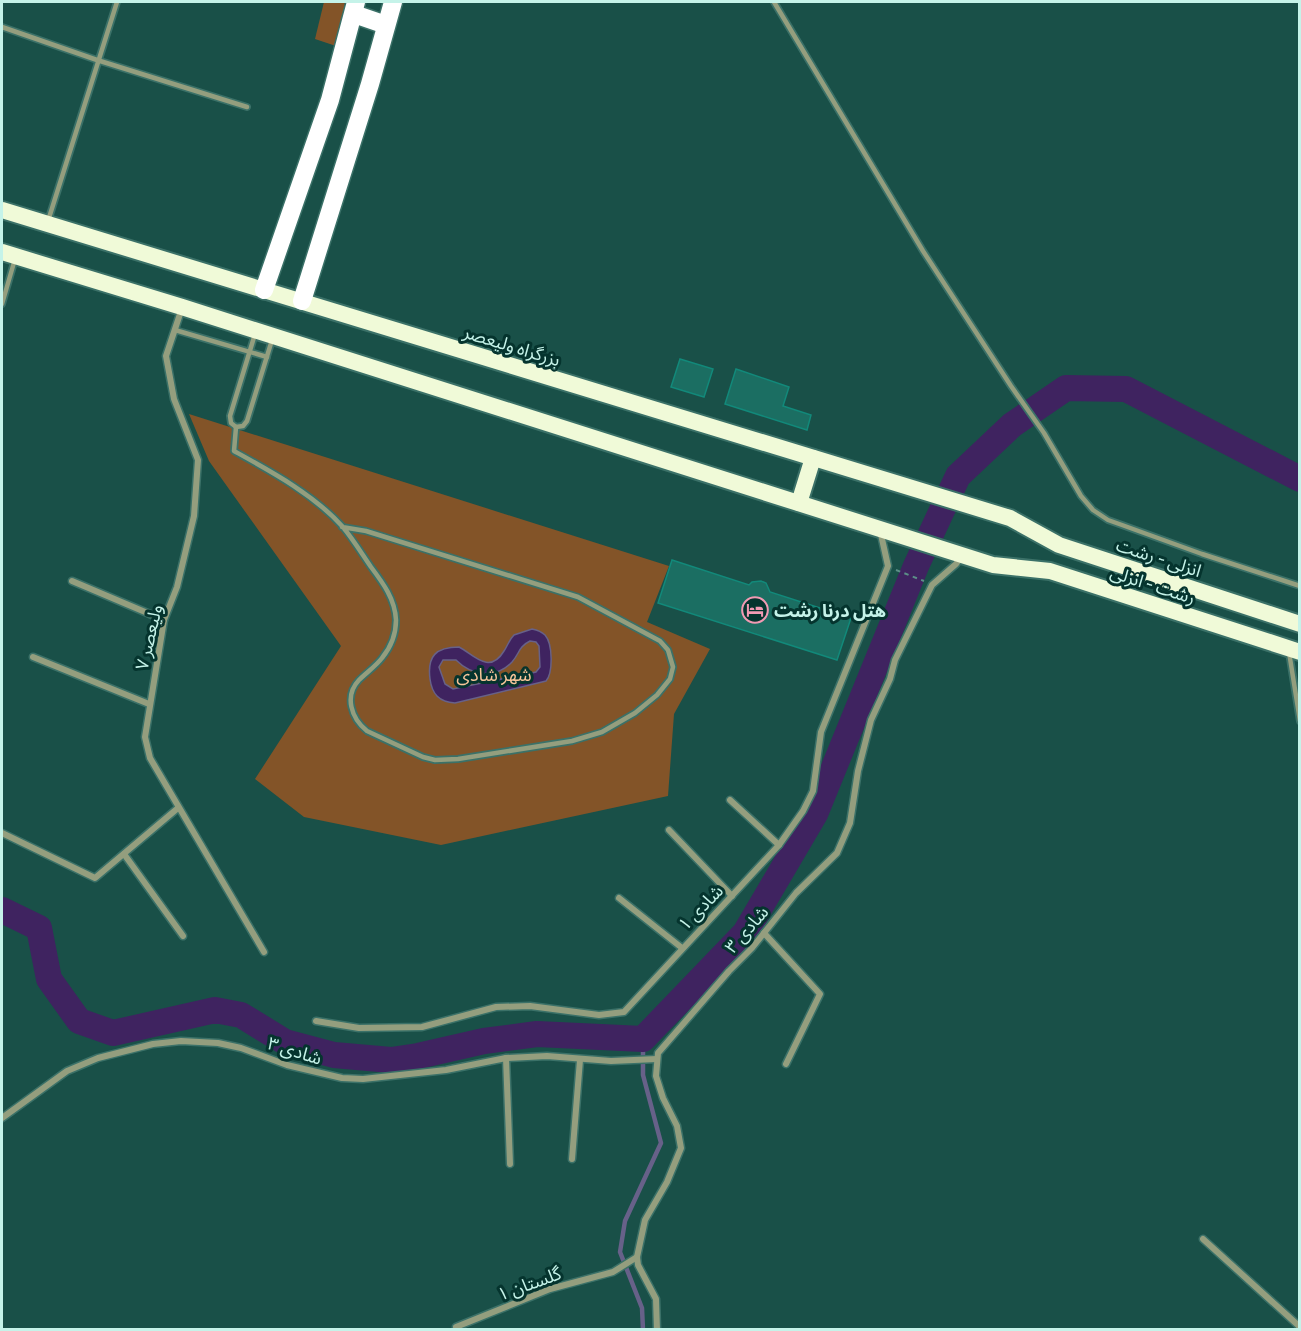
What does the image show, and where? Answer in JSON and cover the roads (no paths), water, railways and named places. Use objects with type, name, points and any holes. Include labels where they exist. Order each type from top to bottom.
[{"type":"highway","points":[[302,301],[393,2]]},
{"type":"highway","points":[[264,290],[330,100],[355,8],[386,25]]},
{"type":"highway","points":[[330,100],[361,109]]},
{"type":"highway","name":"بزرگراه ولیعصر","points":[[2,210],[1010,518]]},
{"type":"highway","points":[[9,254],[959,554]]},
{"type":"highway","points":[[799,503],[813,458]]},
{"type":"highway","name":"انزلی - رشت","points":[[1010,518],[1059,545],[1299,624]]},
{"type":"highway","name":"رشت - انزلی","points":[[959,554],[993,565],[1050,571],[1294,651]]},
{"type":"street","name":"ولیعصر ۷","points":[[182,307],[166,356],[174,399],[198,460],[194,516],[177,587],[164,620],[145,737],[150,758],[264,952]]},
{"type":"street","name":"شادی ۱","points":[[316,1021],[359,1028],[422,1027],[496,1006],[530,1006],[599,1015],[624,1012],[778,845],[803,812],[813,791],[821,732],[888,566],[885,531]]},
{"type":"street","name":"شادی ۳","points":[[2,1119],[67,1071],[98,1058],[153,1044],[181,1041],[218,1043],[241,1048],[287,1065],[342,1078],[363,1079],[446,1070],[506,1058],[547,1056],[611,1061],[657,1059],[658,1053],[796,894],[837,853],[850,823],[858,771],[871,720],[890,679],[895,660],[932,585],[956,564],[959,554]]},
{"type":"street","points":[[72,581],[164,620]]},
{"type":"street","points":[[33,657],[149,704]]},
{"type":"street","points":[[730,800],[778,845]]},
{"type":"street","points":[[2,833],[95,878],[178,808]]},
{"type":"street","points":[[669,830],[732,896]]},
{"type":"street","points":[[124,854],[183,936]]},
{"type":"street","points":[[619,898],[682,948]]},
{"type":"street","points":[[764,933],[820,994],[786,1064]]},
{"type":"street","points":[[506,1058],[510,1164]]},
{"type":"street","points":[[657,1059],[657,1076],[663,1098],[677,1126],[681,1148],[667,1182],[645,1220],[637,1257],[638,1265],[656,1299],[657,1329]]},
{"type":"street","points":[[572,1159],[580,1060]]},
{"type":"street","points":[[1203,1239],[1299,1327]]},
{"type":"street","name":"گلستان ۱","points":[[456,1327],[550,1289],[613,1272],[637,1257]]},
{"type":"lane","points":[[47,224],[117,2]]},
{"type":"lane","points":[[774,2],[923,251],[1044,433],[1081,496],[1093,510],[1108,520],[1299,586]]},
{"type":"lane","points":[[2,27],[248,108]]},
{"type":"lane","points":[[2,304],[9,254]]},
{"type":"lane","points":[[175,330],[267,357]]},
{"type":"lane","points":[[256,331],[230,416],[231,423],[236,427],[243,426],[247,421],[273,336]]},
{"type":"lane","points":[[236,427],[234,451],[271,471],[318,504],[342,527],[388,591],[396,620],[392,640],[388,650],[353,688],[350,703],[360,726],[367,731],[423,758],[435,760],[458,759],[587,737],[613,727],[630,717],[657,695],[670,679],[673,667],[671,655],[660,641],[578,597],[366,531],[342,527]]},
{"type":"lane","points":[[1294,651],[1299,721]]},
{"type":"waterway","points":[[2,910],[39,928],[49,979],[79,1021],[113,1033],[215,1010],[241,1015],[285,1042],[334,1055],[391,1060],[484,1041],[537,1034],[643,1039],[745,933],[815,814],[916,566],[958,476],[1012,425],[1066,388],[1126,389],[1300,479]]},
{"type":"waterway","points":[[643,1039],[643,1075],[661,1143],[625,1221],[620,1252],[642,1308],[643,1330]]},
{"type":"place","name":"هتل درنا رشت","points":[[755,610]]},
{"type":"park label","name":"شهر شادی","points":[[494,674]]}]
